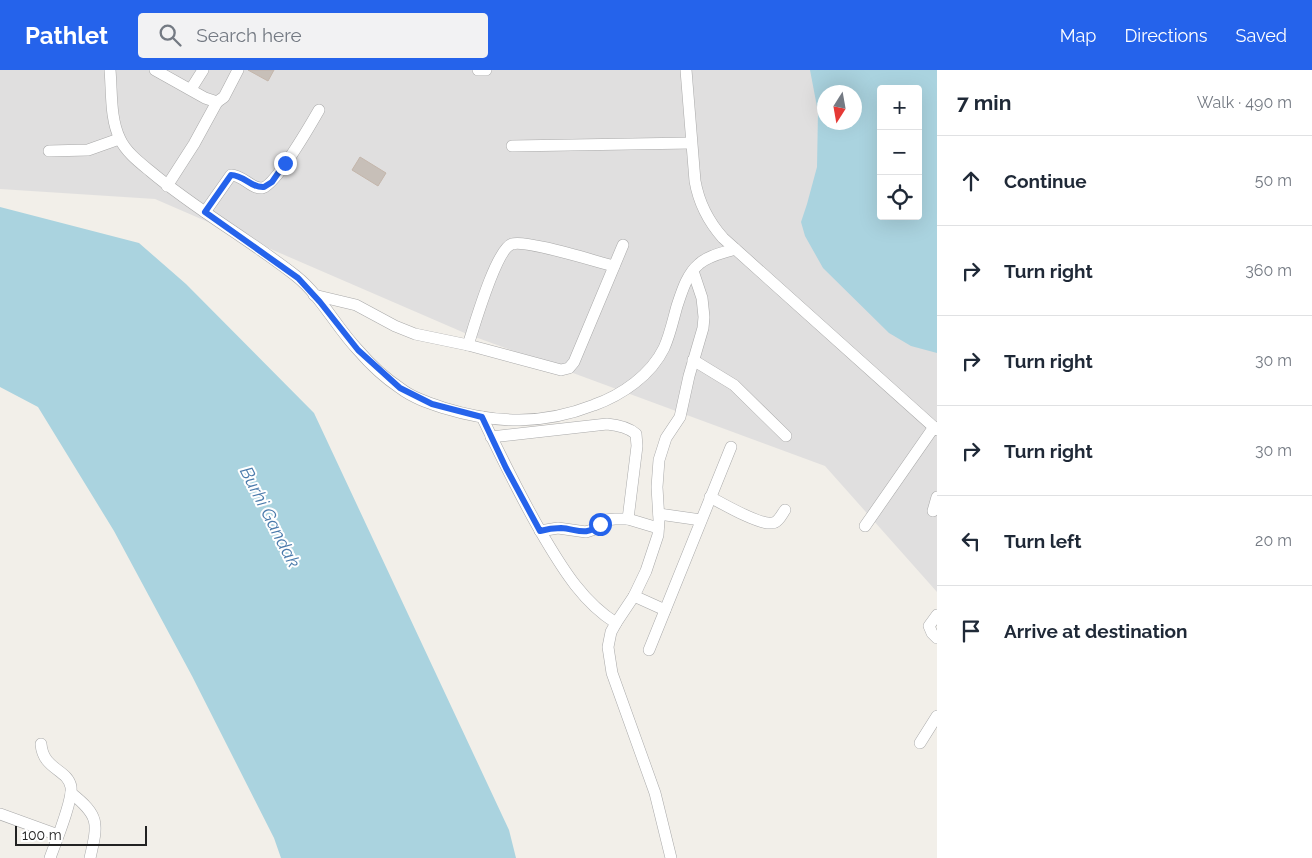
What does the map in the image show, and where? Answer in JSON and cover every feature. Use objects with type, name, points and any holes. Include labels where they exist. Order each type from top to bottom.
[{"type":"street","points":[[110,70],[114,117],[119,139],[124,147],[167,186],[288,270],[314,294],[358,350],[400,388],[432,404],[482,417],[515,421],[561,416],[608,400],[626,389],[652,366],[659,356],[669,335],[683,290],[693,271],[705,259],[735,249]]},
{"type":"street","points":[[155,70],[217,102]]},
{"type":"street","points":[[191,89],[203,70]]},
{"type":"street","points":[[167,186],[194,144],[217,102],[224,97],[238,70]]},
{"type":"street","points":[[478,70],[486,70]]},
{"type":"street","points":[[686,70],[695,182],[708,220],[735,249],[935,428],[865,526]]},
{"type":"street","points":[[205,212],[231,175],[240,176],[260,188],[272,182],[319,110]]},
{"type":"street","points":[[49,152],[88,150],[119,139]]},
{"type":"street","points":[[512,146],[691,143]]},
{"type":"street","points":[[468,345],[485,294],[507,246],[513,243],[530,244],[614,266]]},
{"type":"street","points":[[314,294],[356,305],[410,332],[468,345],[557,370],[568,368],[574,362],[623,245]]},
{"type":"street","points":[[671,858],[653,787],[612,673],[608,647],[611,632],[634,596],[653,552],[659,514],[657,487],[659,460],[666,438],[680,417],[693,360],[703,328],[702,298],[693,271]]},
{"type":"street","points":[[693,360],[734,385],[786,436]]},
{"type":"street","points":[[482,417],[506,468],[540,531],[560,563],[585,598],[616,623]]},
{"type":"street","points":[[491,437],[607,424],[632,430],[636,434],[637,446],[628,519]]},
{"type":"street","points":[[649,650],[731,447]]},
{"type":"street","points":[[710,497],[757,520],[771,524],[779,519],[785,510]]},
{"type":"street","points":[[933,511],[937,497]]},
{"type":"street","points":[[659,514],[701,520]]},
{"type":"street","points":[[540,531],[558,528],[586,532],[605,520],[628,519],[658,528]]},
{"type":"street","points":[[634,596],[665,610]]},
{"type":"street","points":[[937,615],[929,626],[937,638]]},
{"type":"street","points":[[920,743],[937,716]]},
{"type":"street","points":[[42,744],[42,753],[45,759],[69,782],[71,793],[50,858]]},
{"type":"street","points":[[71,793],[86,805],[94,817],[95,835],[90,858]]},
{"type":"street","points":[[0,814],[58,835]]},
{"type":"shaded area","points":[[0,70],[937,70],[937,592],[825,466],[467,334],[155,199],[0,189]]},
{"type":"water","points":[[810,70],[937,70],[937,353],[911,346],[889,333],[823,268],[805,236],[801,222],[817,167],[818,130],[862,130],[862,85],[817,85],[817,107]]},
{"type":"water","name":"Burhi Gandak","points":[[0,207],[139,243],[186,284],[314,413],[509,830],[516,858],[281,858],[274,838],[192,676],[114,531],[38,407],[0,387]]},
{"type":"building","points":[[248,70],[274,70],[268,81]]},
{"type":"building","points":[[360,157],[386,173],[378,186],[352,170]]},
{"type":"route","points":[[285,163],[268,186],[260,188],[240,176],[231,175],[205,212],[298,278],[320,302],[340,330],[358,350],[400,388],[432,404],[456,412],[482,417],[506,468],[540,531],[558,528],[586,532],[600,524]]}]
